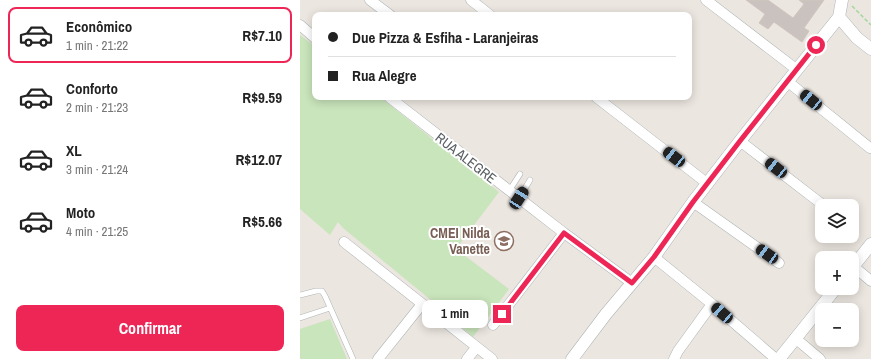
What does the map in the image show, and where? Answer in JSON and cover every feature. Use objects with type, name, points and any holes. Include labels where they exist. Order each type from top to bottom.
[{"type":"street","points":[[370,0],[386,12]]},
{"type":"street","points":[[471,0],[486,12]]},
{"type":"street","points":[[706,0],[796,69]]},
{"type":"street","points":[[572,359],[606,314],[654,257],[693,202],[796,69],[839,17],[846,2]]},
{"type":"street","points":[[839,17],[857,38]]},
{"type":"street","points":[[300,25],[312,35]]},
{"type":"street","points":[[826,33],[834,30],[842,30],[857,38],[871,49]]},
{"type":"street","points":[[787,81],[870,148]]},
{"type":"street","name":"RUA ALEGRE","points":[[393,100],[564,233],[632,283]]},
{"type":"street","points":[[600,100],[708,184]]},
{"type":"street","points":[[740,141],[815,199]]},
{"type":"street","points":[[693,202],[779,263]]},
{"type":"street","points":[[493,325],[564,233]]},
{"type":"street","points":[[344,242],[476,348],[492,359]]},
{"type":"street","points":[[859,259],[871,244]]},
{"type":"street","points":[[654,257],[776,359]]},
{"type":"street","points":[[859,272],[871,281]]},
{"type":"street","points":[[779,359],[830,295]]},
{"type":"street","points":[[378,359],[422,304]]},
{"type":"street","points":[[674,359],[678,351],[712,304]]},
{"type":"street","points":[[795,338],[820,359]]},
{"type":"street","points":[[468,359],[476,348]]},
{"type":"lane","points":[[509,190],[520,174]]},
{"type":"lane","points":[[519,198],[530,180]]},
{"type":"lane","points":[[300,295],[316,290],[322,291],[352,359]]},
{"type":"lane","points":[[300,318],[330,308]]},
{"type":"path","points":[[846,2],[871,25]]},
{"type":"green space","points":[[300,35],[312,44],[312,100],[384,100],[499,192],[456,249],[509,289],[473,337],[426,296],[343,228],[338,222],[330,235],[300,209]]},
{"type":"green space","points":[[330,319],[347,359],[300,359],[300,329]]},
{"type":"building","points":[[746,0],[768,0],[793,18],[804,4],[799,0],[824,0],[804,28],[809,31],[802,42],[774,22],[768,29],[759,23],[765,14]]},
{"type":"place","name":"CMEI Nilda Vanette","points":[[504,241]]},
{"type":"route","points":[[502,314],[564,233],[632,283],[654,257],[693,202],[816,45]]}]
